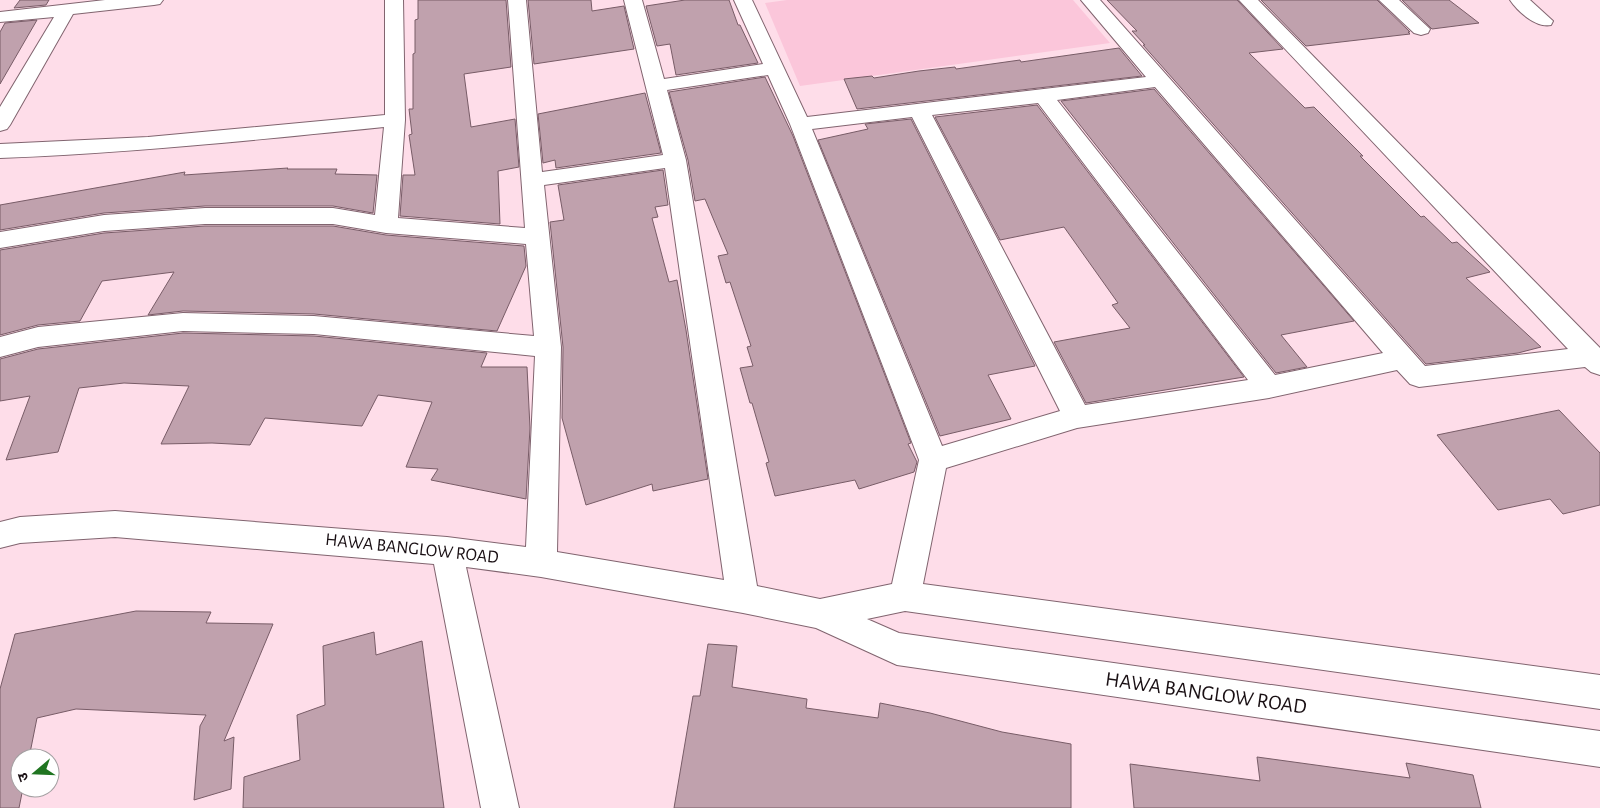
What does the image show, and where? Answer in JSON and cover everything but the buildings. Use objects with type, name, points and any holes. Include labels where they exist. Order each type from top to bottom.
[{"type":"street","points":[[0,17],[154,0]]},
{"type":"street","points":[[386,225],[395,120],[394,0]]},
{"type":"street","points":[[516,0],[548,347],[541,563]]},
{"type":"street","points":[[633,0],[675,160],[743,598]]},
{"type":"street","points":[[743,0],[800,124],[933,460],[905,596]]},
{"type":"street","points":[[1090,0],[1401,359],[1419,377],[1596,360]]},
{"type":"street","points":[[1248,0],[1596,360]]},
{"type":"street","points":[[1388,0],[1421,29]]},
{"type":"street","points":[[1519,0],[1544,21]]},
{"type":"street","points":[[0,125],[67,9]]},
{"type":"street","points":[[655,86],[774,68]]},
{"type":"street","points":[[800,124],[1159,81]]},
{"type":"street","points":[[1043,96],[1269,387]]},
{"type":"street","points":[[919,110],[1078,417]]},
{"type":"street","points":[[0,151],[53,150],[395,120]]},
{"type":"street","points":[[533,180],[675,160]]},
{"type":"street","points":[[0,240],[104,223],[206,216],[333,216],[386,225],[537,237]]},
{"type":"street","points":[[0,347],[38,337],[183,322],[314,325],[548,347]]},
{"type":"street","points":[[933,460],[1078,417],[1269,387],[1401,359]]},
{"type":"street","name":"HAWA BANGLOW ROAD","points":[[0,535],[20,530],[115,524],[447,550],[541,563],[743,598],[820,614],[897,649],[1600,749]]},
{"type":"street","points":[[447,550],[500,808]]},
{"type":"street","name":"HAWA BANGLOW ROAD","points":[[820,614],[905,596],[1600,692]]},
{"type":"shaded area","points":[[787,0],[1073,0],[1110,43],[800,86],[765,3]]}]
